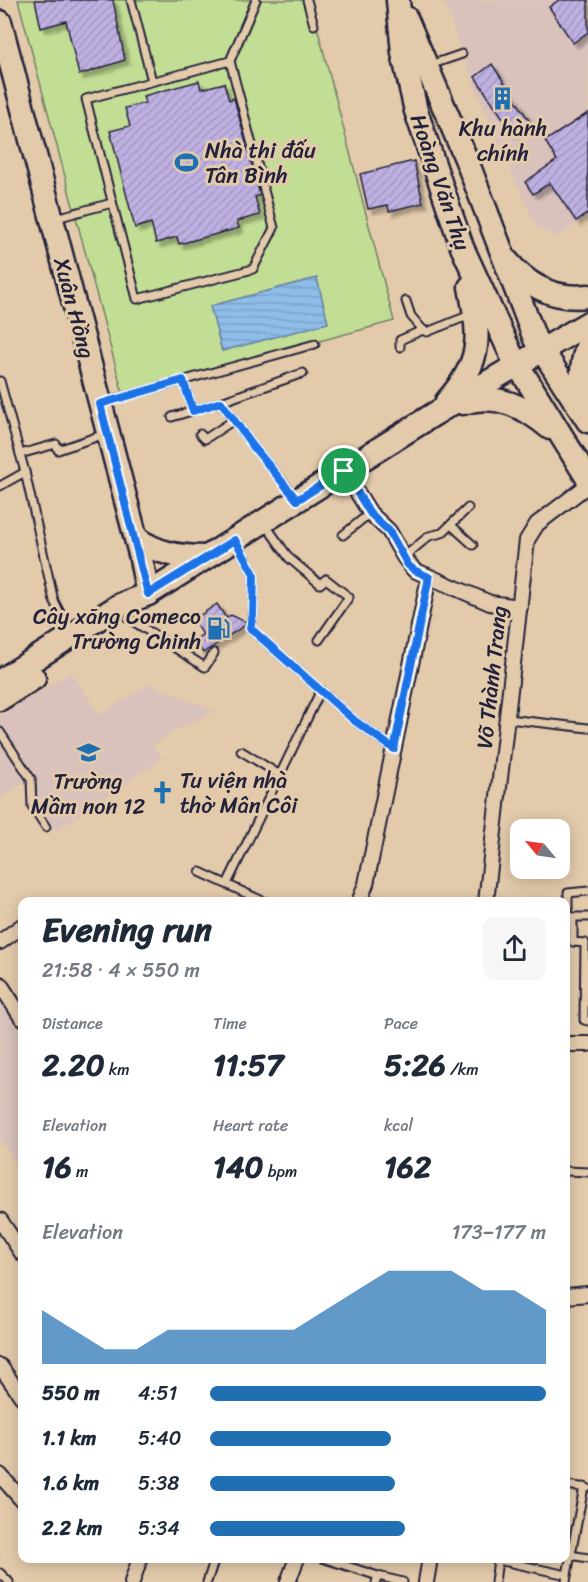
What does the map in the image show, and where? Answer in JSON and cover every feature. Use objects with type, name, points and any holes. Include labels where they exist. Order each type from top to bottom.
[{"type":"main road","name":"Hoàng Văn Thụ","points":[[398,1],[467,161],[538,345],[588,421]]},
{"type":"main road","name":"Hoàng Văn Thụ","points":[[398,1],[402,53],[416,111],[462,247],[514,360],[567,446]]},
{"type":"main road","name":"Xuân Hồng","points":[[0,22],[148,594]]},
{"type":"main road","points":[[436,413],[468,374],[477,346],[476,313],[462,247]]},
{"type":"main road","points":[[500,251],[517,272],[539,289],[567,296],[588,296]]},
{"type":"main road","points":[[0,681],[120,605],[148,594],[436,413],[538,345],[588,306]]},
{"type":"main road","points":[[538,345],[588,323]]},
{"type":"main road","points":[[588,344],[582,364],[581,382],[588,421]]},
{"type":"main road","points":[[546,412],[572,397]]},
{"type":"main road","points":[[436,413],[481,399],[506,401],[517,405],[538,418],[567,446],[588,479]]},
{"type":"main road","points":[[135,538],[147,547],[167,555],[207,557]]},
{"type":"main road","points":[[0,699],[128,618],[148,594]]},
{"type":"street","points":[[344,471],[370,513],[389,531],[414,570],[490,603],[520,607]]},
{"type":"street","name":"Võ Thành Trang","points":[[487,897],[525,550],[531,531],[588,485]]},
{"type":"street","points":[[361,897],[366,884],[429,577]]},
{"type":"street","points":[[0,942],[18,929]]},
{"type":"street","points":[[0,984],[18,1012]]},
{"type":"street","points":[[570,1044],[588,1044]]},
{"type":"street","points":[[0,1220],[18,1247]]},
{"type":"street","points":[[570,1296],[588,1294]]},
{"type":"street","points":[[0,1366],[18,1391]]},
{"type":"street","points":[[0,1475],[18,1495]]},
{"type":"street","points":[[132,1582],[138,1563]]},
{"type":"street","points":[[288,1582],[295,1563]]},
{"type":"street","points":[[426,1582],[429,1563]]},
{"type":"lane","points":[[131,0],[152,81]]},
{"type":"lane","points":[[230,61],[86,99],[137,299],[253,269],[274,228],[230,61],[256,0]]},
{"type":"lane","points":[[307,0],[314,25]]},
{"type":"lane","points":[[427,66],[462,54]]},
{"type":"lane","points":[[52,219],[112,203]]},
{"type":"lane","points":[[406,301],[411,316],[427,332],[476,313]]},
{"type":"lane","points":[[400,347],[400,340],[423,330]]},
{"type":"lane","points":[[100,404],[315,344]]},
{"type":"lane","points":[[172,417],[303,373]]},
{"type":"lane","points":[[183,380],[193,411]]},
{"type":"lane","points":[[0,381],[25,472],[54,601],[72,635]]},
{"type":"lane","points":[[221,402],[297,500]]},
{"type":"lane","points":[[200,434],[206,440],[234,420]]},
{"type":"lane","points":[[20,454],[56,444],[58,450],[108,434]]},
{"type":"lane","points":[[0,486],[25,472]]},
{"type":"lane","points":[[404,557],[429,536],[442,533],[468,508]]},
{"type":"lane","points":[[344,535],[370,513]]},
{"type":"lane","points":[[264,521],[289,558],[320,584],[326,579],[349,597],[319,640]]},
{"type":"lane","points":[[451,525],[473,544]]},
{"type":"lane","points":[[235,540],[254,574],[253,615],[250,628],[355,721],[394,749]]},
{"type":"lane","points":[[128,618],[205,667],[214,653]]},
{"type":"lane","points":[[227,884],[321,690]]},
{"type":"lane","points":[[508,719],[588,728]]},
{"type":"lane","points":[[0,732],[31,779],[32,806],[46,826]]},
{"type":"lane","points":[[241,751],[280,774]]},
{"type":"lane","points":[[200,872],[254,897]]},
{"type":"lane","points":[[568,897],[568,893],[588,891]]},
{"type":"lane","points":[[570,916],[588,917]]},
{"type":"lane","points":[[573,917],[573,942],[585,943],[584,1020],[588,1021]]},
{"type":"lane","points":[[570,1171],[588,1172]]},
{"type":"lane","points":[[570,1485],[586,1487],[570,1555],[588,1558]]},
{"type":"lane","points":[[207,1582],[213,1563]]},
{"type":"lane","points":[[335,1563],[377,1579],[403,1582]]},
{"type":"lane","points":[[495,1582],[498,1563]]},
{"type":"lane","points":[[509,1563],[566,1578],[569,1563]]},
{"type":"lane","points":[[0,1573],[9,1582]]},
{"type":"shaded area","points":[[444,0],[588,0],[588,216],[556,238],[536,226],[497,140],[462,54]]},
{"type":"shaded area","name":"Trường Mầm non 12","points":[[71,672],[99,715],[149,684],[215,711],[177,729],[153,745],[162,759],[56,831],[37,802],[34,776],[0,724],[0,716]]},
{"type":"shaded area","points":[[0,740],[27,781],[0,799]]},
{"type":"shaded area","points":[[0,996],[18,1024],[18,1166],[0,1139]]},
{"type":"green space","points":[[18,0],[310,0],[394,321],[123,394]]},
{"type":"water","points":[[317,278],[328,323],[222,351],[210,306]]},
{"type":"building","points":[[35,0],[113,0],[125,60],[79,75],[66,21],[41,28]]},
{"type":"building","points":[[559,0],[588,0],[588,32],[573,43],[549,7]]},
{"type":"building","name":"Khu hành chính","points":[[492,64],[530,122],[513,133],[475,77]]},
{"type":"building","name":"Nhà thi đấu Tân Bình","points":[[199,81],[201,89],[224,83],[229,100],[234,98],[260,195],[255,197],[260,215],[237,221],[239,228],[179,244],[177,237],[156,243],[151,223],[135,228],[110,131],[130,126],[125,108],[145,103],[143,96]]},
{"type":"building","points":[[588,113],[588,213],[576,221],[550,183],[533,194],[525,182],[557,160],[545,141]]},
{"type":"building","points":[[414,161],[423,203],[389,211],[388,205],[368,209],[360,174]]},
{"type":"building","name":"Cây xăng Comeco Trường Chinh","points":[[217,604],[226,618],[231,615],[246,622],[245,625],[203,653],[195,640],[203,634],[193,620]]},
{"type":"place","name":"Khu hành chính","points":[[503,99]]},
{"type":"place","name":"Nhà thi đấu Tân Bình","points":[[187,163]]},
{"type":"place","name":"Cây xăng Comeco Trường Chinh","points":[[219,629]]},
{"type":"place","name":"Trường Mầm non 12","points":[[88,752]]},
{"type":"place","name":"Tu viện nhà thờ Mân Côi","points":[[162,793]]},
{"type":"route","points":[[183,380],[193,411],[221,402],[252,445],[297,500],[344,471],[370,513],[389,531],[408,565],[429,577],[394,749],[355,721],[250,628],[253,615],[254,574],[235,540],[148,594],[140,554],[100,404],[183,380]]}]
